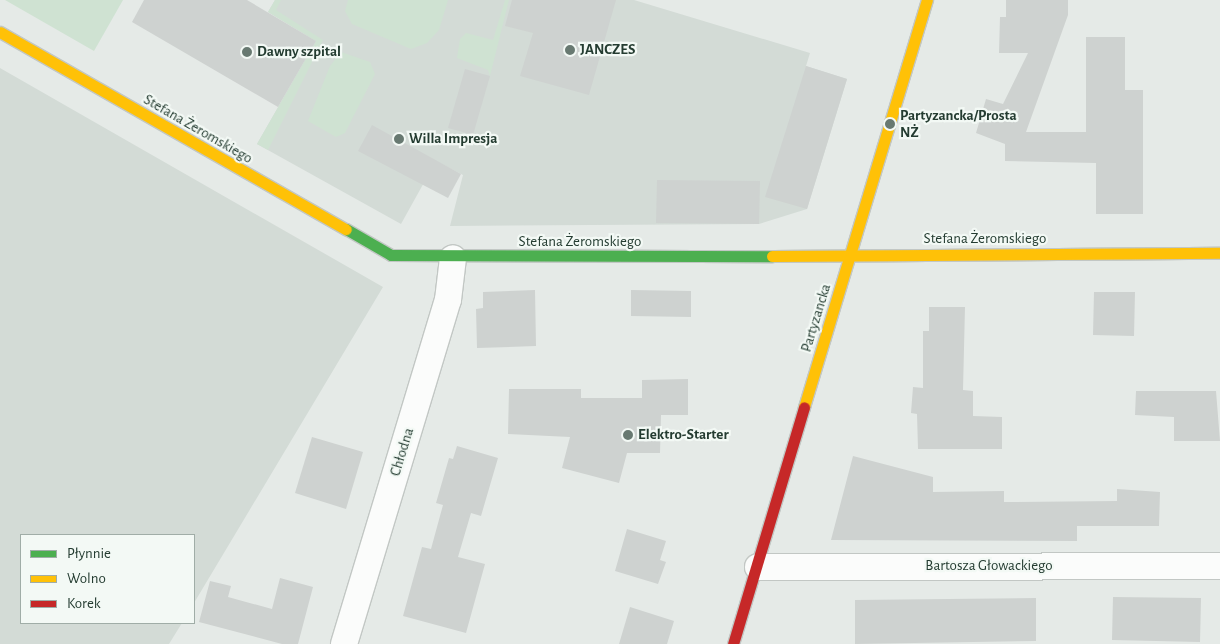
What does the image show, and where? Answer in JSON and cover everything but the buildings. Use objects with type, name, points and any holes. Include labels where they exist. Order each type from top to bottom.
[{"type":"street","name":"Partyzancka","points":[[733,644],[758,567],[927,0]]},
{"type":"street","name":"Stefana Żeromskiego","points":[[0,32],[374,248],[409,258],[1220,253]]},
{"type":"street","name":"Chłodna","points":[[344,644],[448,300],[453,258]]},
{"type":"street","name":"Bartosza Głowackiego","points":[[758,567],[1220,566]]},
{"type":"shaded area","points":[[275,0],[634,0],[810,53],[806,66],[847,79],[807,209],[759,224],[450,226],[463,175],[436,161],[401,224],[257,144],[316,41],[268,12]]},
{"type":"shaded area","points":[[0,68],[383,287],[195,601],[195,534],[20,534],[20,624],[181,624],[169,644],[0,644]]},
{"type":"green space","points":[[5,0],[123,0],[94,51]]},
{"type":"green space","points":[[275,0],[281,0],[276,10],[323,40],[268,150],[257,144],[316,41],[268,12]]},
{"type":"green space","points":[[348,0],[448,0],[439,30],[427,43],[411,49],[352,24],[345,11]]},
{"type":"green space","points":[[505,0],[509,0],[490,76],[488,70],[457,58],[460,39],[466,33],[493,40]]},
{"type":"green space","points":[[341,52],[370,62],[375,74],[345,133],[336,137],[308,121],[330,66]]},
{"type":"traffic: fast","points":[[346,229],[391,255],[772,256]]},
{"type":"traffic: slow","points":[[804,407],[927,0]]},
{"type":"traffic: slow","points":[[0,32],[346,229]]},
{"type":"traffic: slow","points":[[772,256],[1220,253]]},
{"type":"traffic: jam","points":[[733,644],[804,407]]},
{"type":"place","name":"JANCZES","points":[[570,50]]},
{"type":"place","name":"Dawny szpital","points":[[247,52]]},
{"type":"place","name":"Partyzancka/Prosta NŻ","points":[[890,124]]},
{"type":"place","name":"Willa Impresja","points":[[399,139]]},
{"type":"place","name":"Elektro-Starter","points":[[628,435]]}]
